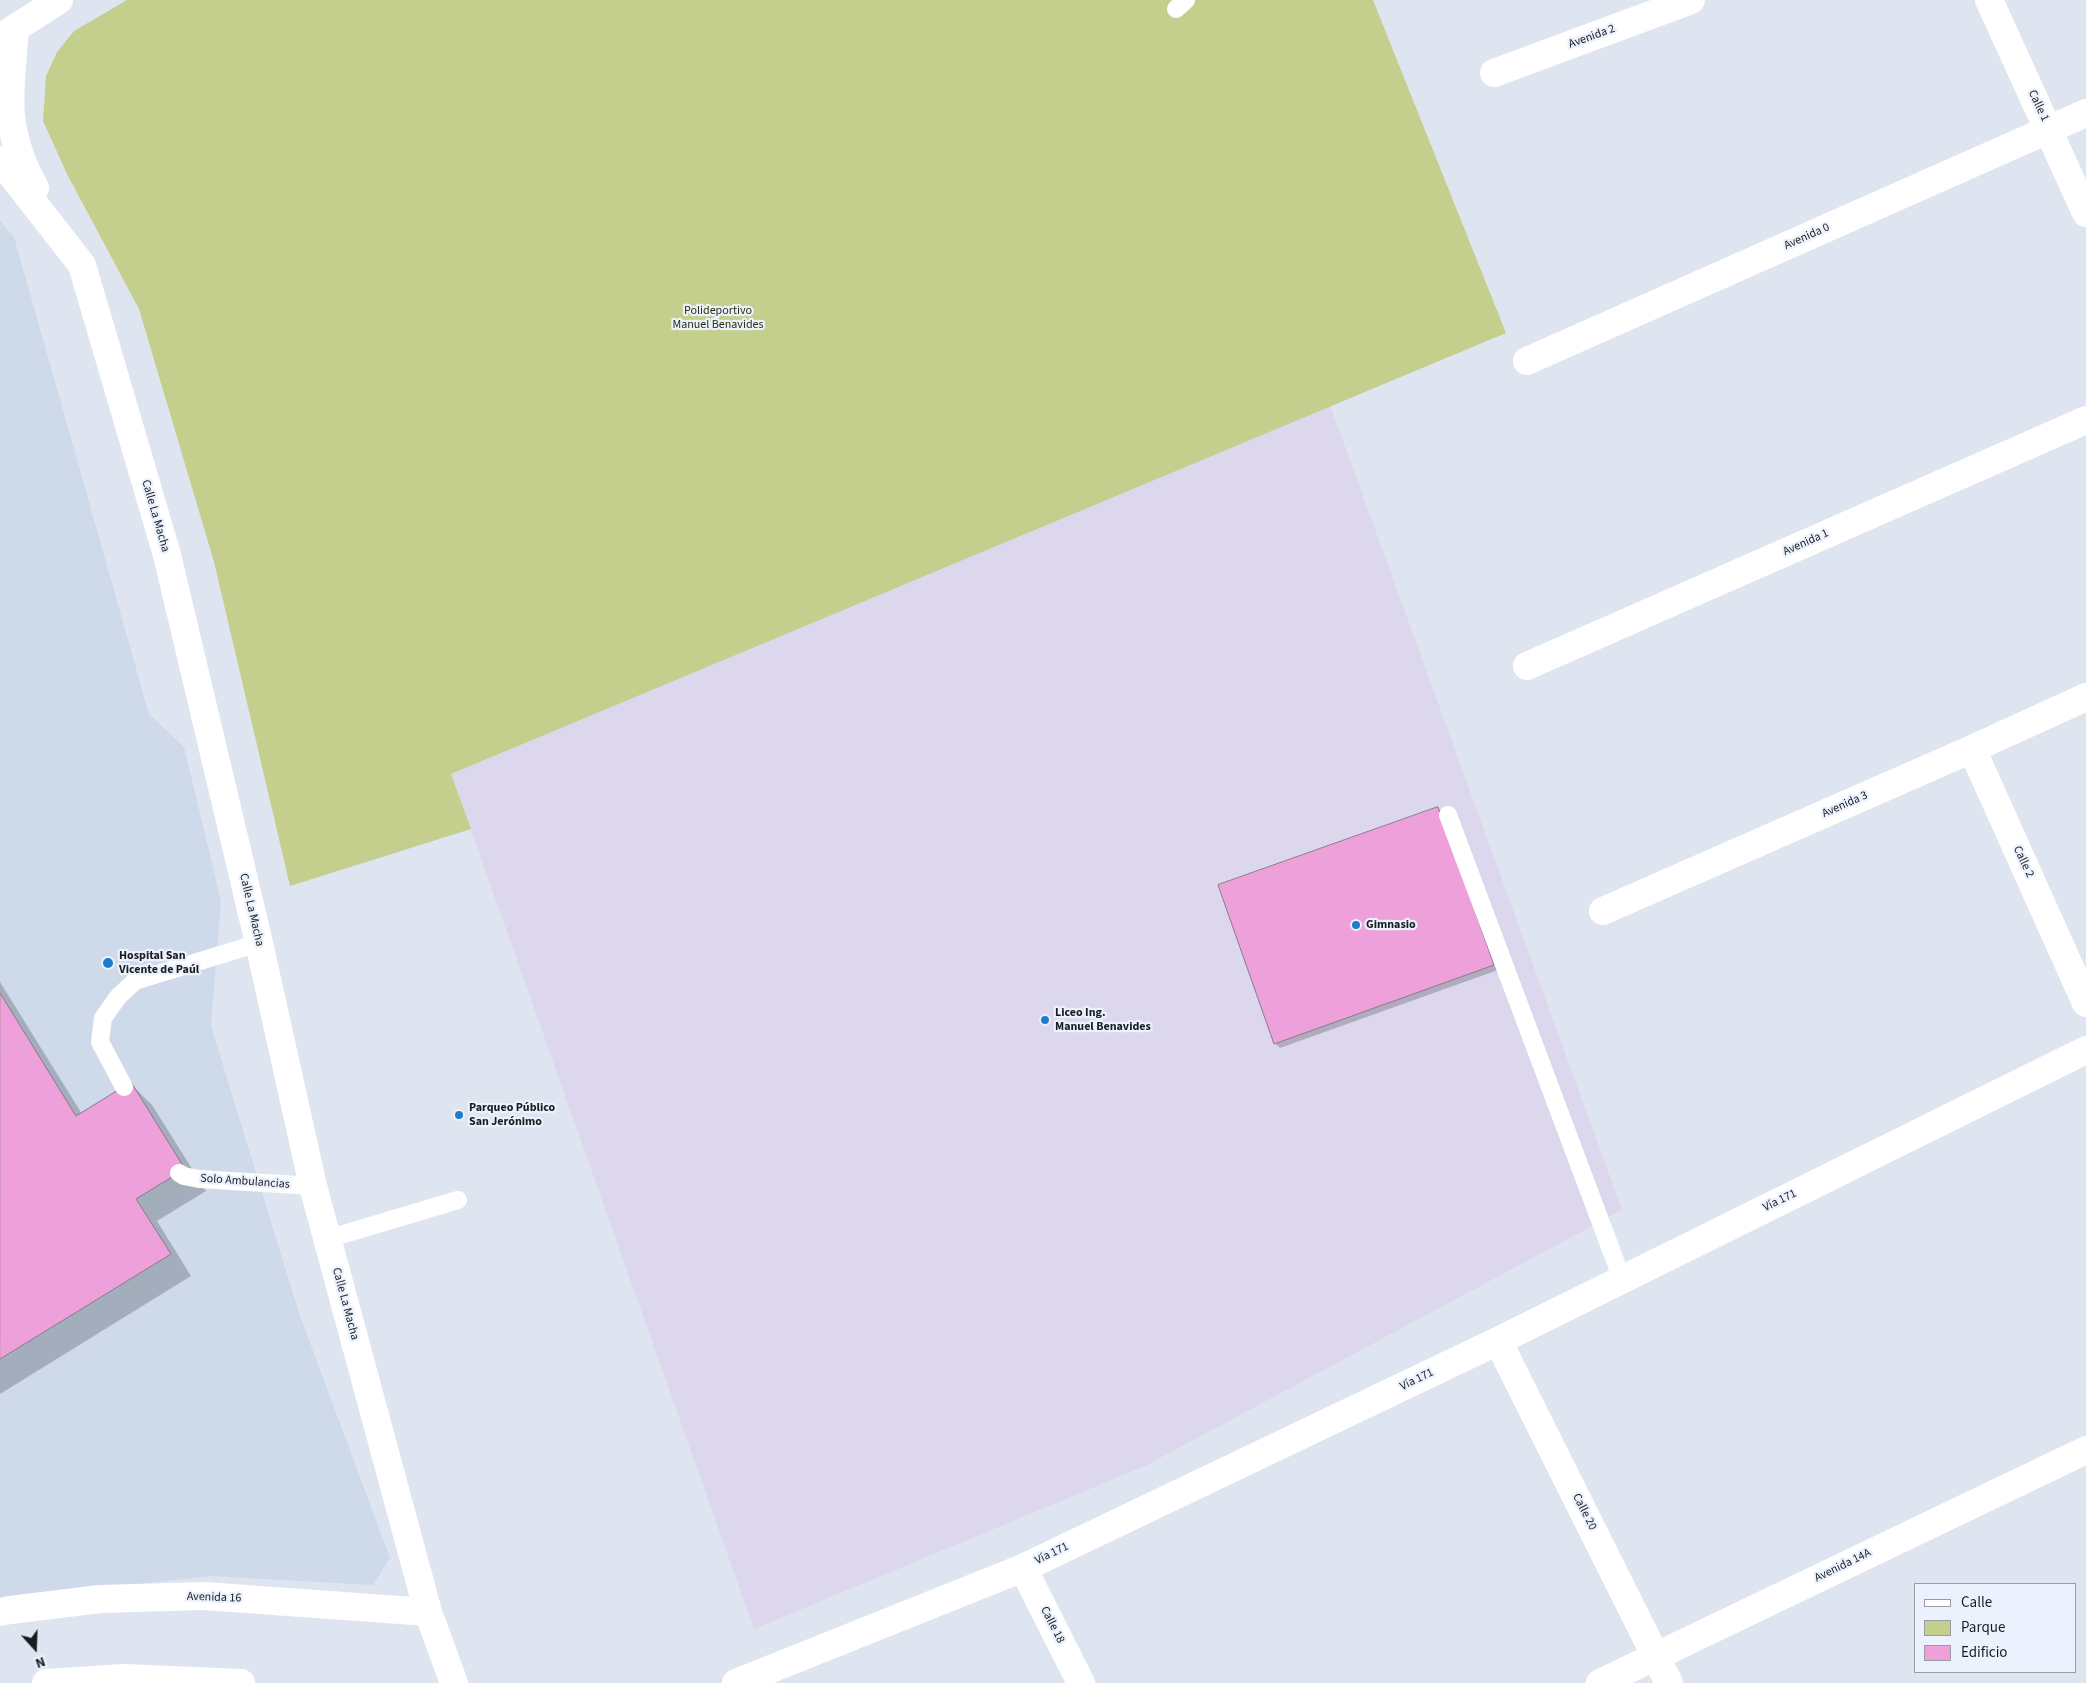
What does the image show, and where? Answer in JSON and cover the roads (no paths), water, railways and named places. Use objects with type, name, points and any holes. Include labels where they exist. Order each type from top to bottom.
[{"type":"street","points":[[57,232],[24,168],[13,129],[7,33],[59,0]]},
{"type":"street","name":"Avenida 2","points":[[1494,73],[1691,0]]},
{"type":"street","name":"Calle 1","points":[[1989,0],[2086,212]]},
{"type":"street","name":"Avenida 0","points":[[1527,361],[2086,114]]},
{"type":"street","name":"Calle La Macha","points":[[0,160],[82,265],[167,555],[259,943],[313,1186],[428,1612],[454,1683]]},
{"type":"street","name":"Avenida 1","points":[[1526,666],[2086,420]]},
{"type":"street","name":"Avenida 3","points":[[1603,911],[2086,697]]},
{"type":"street","name":"Calle 2","points":[[1972,749],[2086,1003]]},
{"type":"street","name":"Vía 171","points":[[736,1683],[1023,1568],[1498,1341],[2086,1050]]},
{"type":"street","name":"Calle 20","points":[[1498,1341],[1669,1683]]},
{"type":"street","name":"Avenida 14A","points":[[1600,1683],[2086,1450]]},
{"type":"street","name":"Calle 18","points":[[1023,1568],[1081,1683]]},
{"type":"street","name":"Avenida 16","points":[[0,1612],[100,1599],[204,1596],[428,1612]]},
{"type":"street","points":[[46,1683],[124,1678],[241,1683]]},
{"type":"lane","points":[[1448,815],[1622,1278]]},
{"type":"lane","points":[[124,1087],[100,1042],[102,1018],[118,997],[135,981],[259,943]]},
{"type":"lane","name":"Solo Ambulancias","points":[[179,1173],[199,1179],[313,1186]]},
{"type":"lane","points":[[327,1239],[458,1200]]},
{"type":"place","name":"Gimnasio","points":[[1356,925]]},
{"type":"place","name":"Hospital San Vicente de Paúl","points":[[108,963]]},
{"type":"place","name":"Liceo Ing. Manuel Benavides","points":[[1045,1020]]},
{"type":"place","name":"Parqueo Público San Jerónimo","points":[[459,1115]]},
{"type":"park label","name":"Polideportivo Manuel Benavides","points":[[718,318]]}]
